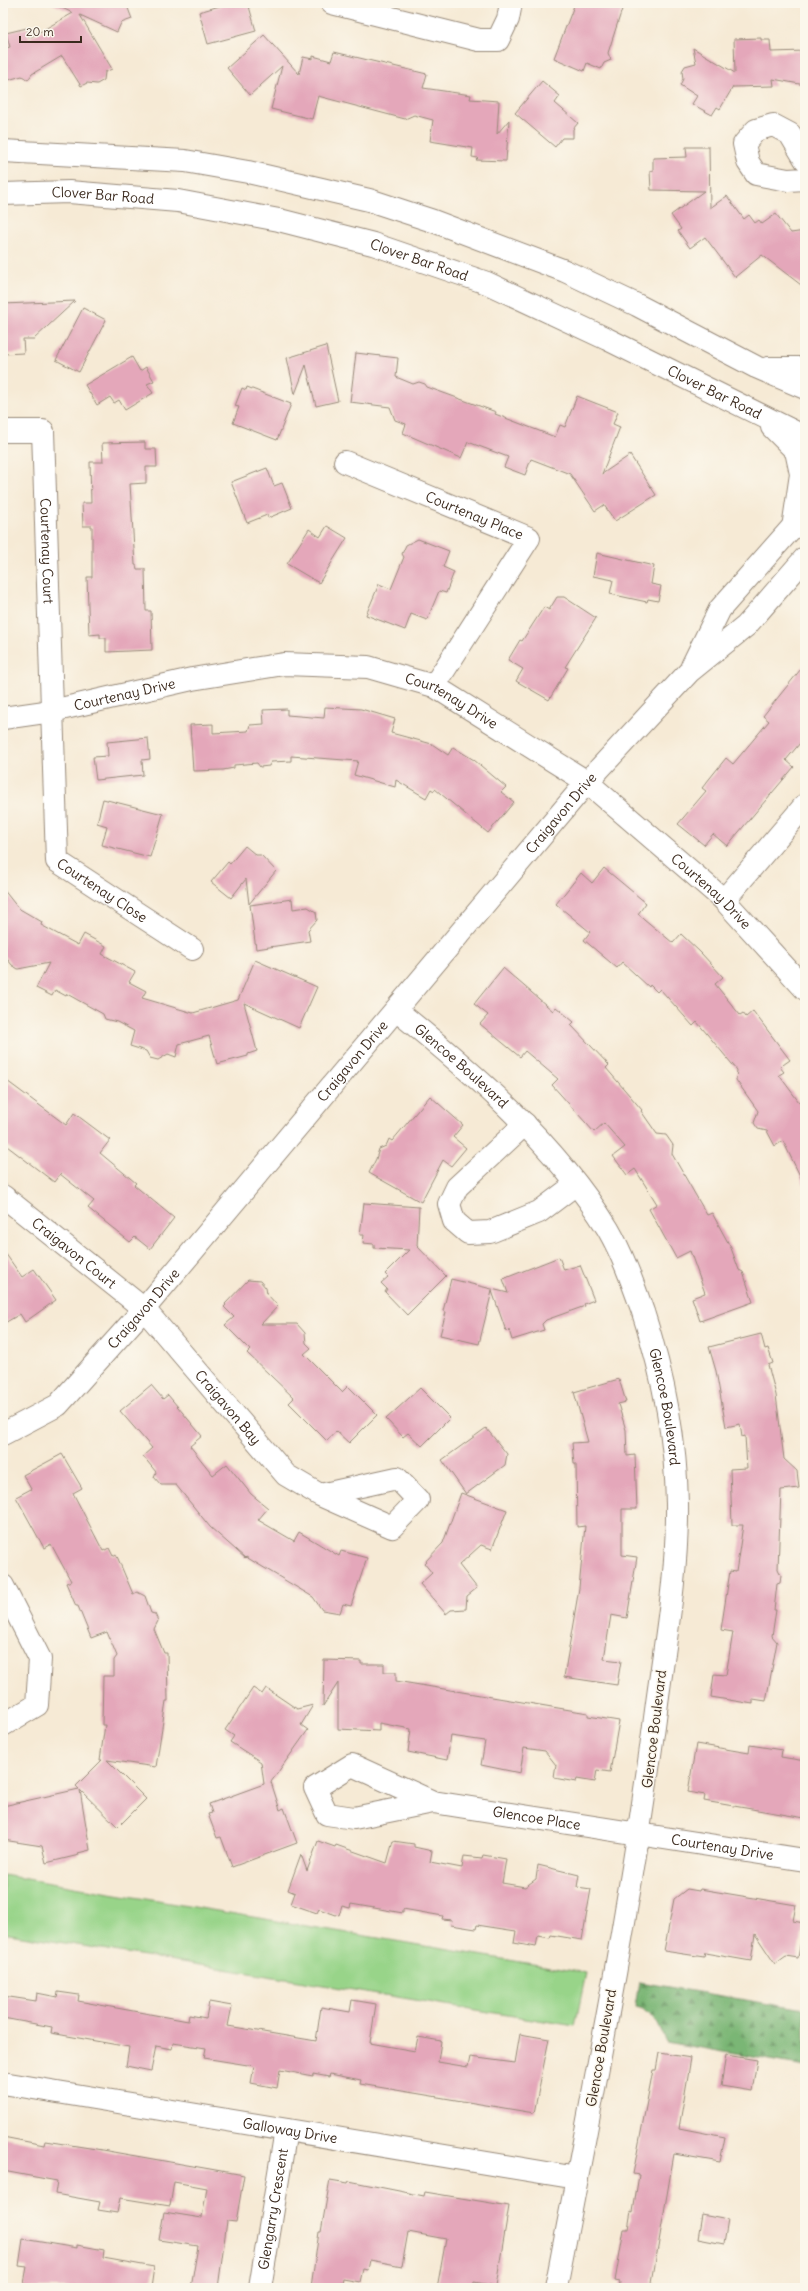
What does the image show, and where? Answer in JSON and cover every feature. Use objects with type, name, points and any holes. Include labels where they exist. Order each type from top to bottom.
[{"type":"street","points":[[332,3],[461,36],[479,40],[498,40],[508,18],[511,3]]},
{"type":"street","points":[[805,159],[790,134],[773,125],[756,130],[744,144],[748,162],[756,174],[788,180],[805,179]]},
{"type":"street","points":[[3,151],[185,161],[248,172],[368,200],[433,221],[565,271],[637,305],[756,368],[805,400]]},
{"type":"street","name":"Clover Bar Road","points":[[3,194],[69,192],[178,201],[279,220],[373,244],[487,283],[748,408],[805,437]]},
{"type":"street","points":[[756,368],[805,368]]},
{"type":"street","points":[[756,368],[805,388]]},
{"type":"street","points":[[748,408],[805,423]]},
{"type":"street","points":[[748,408],[777,431],[796,451],[801,474],[799,521]]},
{"type":"street","name":"Courtenay Court","points":[[3,431],[43,431],[52,711]]},
{"type":"street","name":"Courtenay Place","points":[[345,462],[529,538],[434,686]]},
{"type":"street","name":"Craigavon Drive","points":[[689,672],[720,609],[799,521]]},
{"type":"street","name":"Craigavon Drive","points":[[3,1434],[58,1405],[144,1310],[587,782],[689,672],[746,626],[805,558]]},
{"type":"street","name":"Courtenay Drive","points":[[3,718],[52,711],[192,679],[284,664],[368,667],[434,686],[587,782],[724,900],[805,989]]},
{"type":"street","name":"Courtenay Close","points":[[52,711],[58,861],[192,950]]},
{"type":"street","points":[[724,900],[805,805]]},
{"type":"street","name":"Glencoe Boulevard","points":[[396,1010],[486,1085],[525,1124],[576,1184],[609,1230],[632,1279],[655,1350],[671,1424],[677,1504],[673,1580],[640,1833],[556,2288]]},
{"type":"street","points":[[525,1124],[457,1187],[449,1204],[454,1222],[468,1233],[490,1232],[539,1212],[576,1184]]},
{"type":"street","name":"Craigavon Court","points":[[3,1196],[144,1310]]},
{"type":"street","name":"Craigavon Bay","points":[[144,1310],[286,1475],[320,1495]]},
{"type":"street","points":[[3,1586],[40,1659],[36,1705],[3,1725]]},
{"type":"street","name":"Glencoe Place","points":[[433,1802],[640,1833]]},
{"type":"street","name":"Courtenay Drive","points":[[640,1833],[805,1860]]},
{"type":"street","name":"Galloway Drive","points":[[3,2082],[577,2178]]},
{"type":"street","name":"Glengarry Crescent","points":[[260,2288],[286,2130]]},
{"type":"green space","points":[[3,1875],[586,1973],[575,2026],[3,1933]]},
{"type":"green space","points":[[639,1982],[805,2010],[805,2066],[666,2042],[652,2015],[635,2007]]},
{"type":"building","points":[[51,3],[126,3],[132,19],[121,23],[117,32],[80,15],[112,69],[105,72],[104,80],[97,84],[87,83],[81,86],[62,56],[32,74],[28,80],[22,76],[8,80],[3,59],[3,49],[10,47],[6,33],[27,28],[29,38],[73,13]]},
{"type":"building","points":[[222,3],[248,3],[256,31],[208,44],[199,12],[223,5]]},
{"type":"building","points":[[575,3],[624,3],[608,53],[611,60],[604,63],[601,69],[587,63],[584,71],[554,58]]},
{"type":"building","points":[[264,35],[299,74],[303,57],[313,59],[313,56],[331,61],[334,52],[427,74],[423,88],[471,95],[470,99],[499,101],[497,134],[509,120],[506,161],[476,160],[478,158],[472,157],[473,148],[430,141],[433,120],[414,115],[405,119],[318,96],[312,119],[271,109],[282,66],[250,95],[227,68]]},
{"type":"building","points":[[761,38],[761,40],[770,40],[771,52],[805,51],[805,85],[773,79],[774,86],[733,87],[720,109],[717,107],[712,115],[692,104],[697,96],[680,85],[683,79],[682,71],[685,66],[696,63],[693,48],[735,73],[734,39]]},
{"type":"building","points":[[542,81],[560,96],[555,103],[578,123],[573,129],[573,138],[562,138],[555,147],[515,113]]},
{"type":"building","points":[[686,147],[709,147],[710,208],[727,196],[744,219],[749,215],[755,223],[759,220],[762,224],[776,214],[791,233],[805,231],[805,288],[762,255],[735,277],[705,237],[690,248],[678,231],[681,229],[671,215],[704,191],[651,190],[650,171],[653,171],[653,158],[687,157]]},
{"type":"building","points":[[75,301],[34,339],[23,339],[24,353],[3,354],[3,304]]},
{"type":"building","points":[[83,308],[106,320],[79,372],[56,360]]},
{"type":"building","points":[[326,346],[338,401],[316,406],[306,365],[295,394],[287,358]]},
{"type":"building","points":[[356,353],[398,358],[396,377],[413,384],[419,382],[425,384],[427,387],[496,412],[495,414],[555,437],[560,425],[565,427],[577,396],[618,412],[613,424],[620,427],[602,474],[630,455],[656,495],[615,521],[604,505],[595,511],[570,474],[531,459],[525,475],[504,467],[508,457],[468,442],[461,458],[403,433],[406,424],[395,420],[390,407],[350,402]]},
{"type":"building","points":[[132,357],[140,371],[146,367],[154,381],[147,384],[153,393],[125,410],[119,400],[114,403],[110,397],[97,405],[85,385]]},
{"type":"building","points":[[247,387],[291,404],[277,440],[233,423],[239,407],[235,406],[242,388],[246,390]]},
{"type":"building","points":[[145,442],[145,449],[156,449],[157,467],[146,467],[146,483],[130,484],[135,565],[137,569],[145,569],[146,611],[151,611],[152,650],[106,652],[106,638],[100,638],[100,634],[89,635],[87,577],[92,577],[92,526],[83,526],[82,503],[91,503],[90,462],[103,462],[102,443]]},
{"type":"building","points":[[267,468],[274,486],[282,483],[292,508],[268,518],[267,515],[247,523],[231,482]]},
{"type":"building","points":[[327,526],[347,538],[319,583],[287,564],[309,529],[320,537]]},
{"type":"building","points":[[418,539],[449,551],[443,567],[454,572],[446,593],[439,591],[427,620],[411,614],[405,630],[366,615],[379,584],[391,589],[404,557],[402,554],[406,545]]},
{"type":"building","points":[[597,553],[654,566],[651,584],[661,586],[658,601],[648,599],[647,602],[610,594],[613,580],[593,576]]},
{"type":"building","points":[[557,597],[564,597],[596,618],[565,667],[568,668],[549,700],[516,681],[523,669],[508,660],[520,640],[522,641],[544,607],[549,610]]},
{"type":"building","points":[[805,664],[805,737],[786,760],[794,767],[727,846],[713,834],[704,845],[678,824],[706,791],[702,788],[726,758],[733,764],[769,721],[763,716]]},
{"type":"building","points":[[325,707],[361,709],[395,719],[391,733],[432,744],[448,755],[453,747],[474,760],[506,787],[501,792],[514,802],[488,833],[435,789],[434,791],[431,789],[426,798],[396,780],[395,787],[354,775],[358,761],[291,756],[291,761],[271,762],[269,766],[260,767],[257,763],[234,765],[234,768],[223,770],[193,771],[190,725],[213,724],[213,733],[248,731],[250,725],[264,724],[263,710],[287,709],[287,715],[324,718]]},
{"type":"building","points":[[148,738],[150,759],[142,760],[143,775],[96,780],[93,757],[108,756],[107,742]]},
{"type":"building","points":[[103,799],[163,814],[150,857],[102,845],[107,826],[97,823]]},
{"type":"building","points":[[245,846],[256,855],[261,855],[276,871],[249,904],[246,879],[231,898],[211,882],[228,862],[230,864]]},
{"type":"building","points":[[604,868],[646,903],[638,914],[673,943],[681,934],[701,953],[723,977],[715,984],[740,1015],[743,1013],[746,1017],[753,1011],[790,1060],[780,1067],[784,1072],[779,1075],[799,1102],[805,1098],[805,1186],[783,1141],[775,1146],[767,1131],[758,1129],[754,1123],[758,1111],[736,1080],[737,1070],[697,1022],[693,1026],[660,989],[657,992],[650,985],[649,987],[622,962],[617,968],[584,940],[590,932],[556,904],[581,873],[592,883]]},
{"type":"building","points":[[3,889],[18,908],[42,922],[41,925],[78,945],[84,934],[106,946],[102,954],[135,972],[129,982],[146,991],[142,998],[193,1013],[238,1000],[255,960],[317,987],[299,1028],[244,1003],[257,1051],[248,1054],[248,1056],[217,1064],[209,1036],[179,1044],[176,1057],[168,1054],[158,1060],[150,1058],[146,1051],[130,1046],[134,1031],[117,1022],[105,1019],[103,1014],[67,994],[66,996],[55,990],[52,996],[36,988],[49,963],[18,969],[12,965],[3,954]]},
{"type":"building","points":[[292,899],[293,909],[308,907],[316,912],[317,920],[308,930],[310,941],[256,949],[250,905]]},
{"type":"building","points":[[503,968],[553,1011],[556,1007],[574,1022],[571,1025],[609,1065],[606,1068],[642,1110],[641,1111],[657,1134],[666,1135],[673,1145],[672,1154],[707,1215],[712,1213],[731,1248],[739,1270],[743,1272],[753,1302],[700,1321],[692,1298],[705,1293],[690,1251],[676,1258],[649,1209],[657,1204],[635,1169],[627,1175],[613,1156],[625,1147],[604,1123],[594,1132],[552,1085],[558,1079],[525,1051],[520,1057],[480,1024],[488,1015],[474,1004]]},
{"type":"building","points":[[3,1078],[66,1125],[74,1113],[110,1140],[100,1153],[136,1183],[134,1185],[174,1218],[150,1249],[135,1237],[130,1242],[88,1208],[94,1201],[60,1174],[54,1182],[3,1143]]},
{"type":"building","points":[[430,1096],[463,1125],[453,1137],[466,1148],[451,1166],[443,1160],[421,1202],[369,1173],[379,1149],[386,1146],[389,1139],[392,1141]]},
{"type":"building","points":[[364,1203],[419,1207],[417,1246],[446,1276],[407,1315],[385,1292],[387,1289],[381,1283],[388,1277],[385,1274],[409,1250],[374,1248],[374,1244],[363,1243],[364,1235],[360,1235]]},
{"type":"building","points":[[3,1250],[22,1277],[34,1269],[56,1300],[25,1322],[20,1314],[3,1324]]},
{"type":"building","points":[[559,1257],[564,1270],[580,1265],[594,1300],[584,1304],[585,1306],[546,1320],[542,1324],[544,1330],[512,1340],[509,1330],[506,1331],[492,1291],[479,1344],[440,1335],[446,1312],[443,1311],[451,1279],[508,1293],[503,1279]]},
{"type":"building","points":[[248,1280],[260,1281],[266,1288],[267,1294],[278,1306],[261,1324],[297,1324],[305,1333],[306,1343],[311,1348],[304,1354],[342,1392],[348,1386],[377,1415],[349,1443],[336,1431],[327,1441],[289,1403],[294,1398],[247,1353],[250,1350],[225,1325],[234,1317],[224,1307],[226,1305],[225,1304]]},
{"type":"building","points":[[761,1334],[765,1349],[768,1348],[773,1363],[768,1365],[776,1395],[784,1459],[797,1471],[799,1488],[781,1490],[778,1569],[781,1575],[780,1583],[777,1584],[774,1610],[776,1610],[772,1636],[777,1642],[766,1701],[753,1699],[753,1704],[711,1697],[714,1674],[726,1675],[733,1632],[721,1630],[730,1571],[736,1572],[743,1525],[732,1525],[730,1469],[747,1468],[745,1436],[742,1437],[740,1424],[726,1427],[716,1371],[709,1347]]},
{"type":"building","points":[[619,1379],[626,1402],[618,1404],[626,1430],[627,1456],[635,1455],[637,1509],[622,1509],[622,1555],[637,1557],[627,1618],[611,1615],[604,1659],[621,1661],[617,1685],[564,1677],[579,1588],[585,1526],[577,1527],[576,1464],[574,1464],[572,1443],[588,1442],[574,1392]]},
{"type":"building","points":[[151,1385],[163,1399],[168,1395],[202,1436],[190,1446],[213,1475],[227,1464],[251,1494],[268,1508],[258,1520],[294,1541],[299,1532],[339,1556],[341,1551],[367,1558],[351,1606],[343,1604],[340,1613],[322,1610],[313,1597],[246,1557],[245,1558],[210,1527],[176,1485],[161,1485],[154,1477],[156,1472],[143,1456],[152,1448],[120,1411]]},
{"type":"building","points":[[420,1388],[450,1418],[422,1446],[408,1433],[403,1437],[386,1419]]},
{"type":"building","points":[[486,1428],[507,1454],[505,1465],[466,1494],[442,1460]]},
{"type":"building","points":[[62,1454],[82,1488],[73,1493],[103,1551],[109,1548],[113,1556],[116,1554],[133,1594],[137,1592],[145,1596],[151,1613],[155,1614],[158,1621],[154,1629],[164,1653],[167,1653],[168,1701],[166,1701],[156,1767],[107,1760],[146,1799],[118,1827],[80,1790],[90,1850],[78,1853],[79,1855],[46,1863],[42,1846],[3,1840],[3,1806],[79,1789],[76,1786],[102,1760],[100,1760],[105,1725],[102,1725],[103,1676],[114,1676],[114,1660],[117,1656],[107,1632],[91,1638],[78,1606],[76,1606],[66,1583],[71,1581],[51,1544],[44,1548],[16,1497],[31,1489],[23,1475]]},
{"type":"building","points":[[461,1493],[507,1510],[492,1549],[481,1545],[459,1565],[477,1588],[467,1596],[466,1609],[451,1610],[446,1614],[420,1584],[432,1573],[424,1563],[443,1543]]},
{"type":"building","points":[[324,1660],[361,1661],[361,1664],[384,1664],[384,1672],[396,1672],[396,1681],[588,1713],[588,1716],[619,1721],[610,1772],[597,1770],[595,1782],[577,1779],[576,1782],[554,1778],[556,1765],[545,1751],[524,1748],[520,1773],[481,1765],[485,1741],[451,1736],[447,1760],[408,1752],[411,1729],[379,1723],[379,1731],[338,1729],[338,1683],[323,1706]]},
{"type":"building","points":[[253,1688],[262,1694],[266,1688],[297,1709],[313,1705],[301,1725],[308,1730],[271,1782],[280,1810],[284,1808],[297,1843],[232,1867],[221,1837],[217,1838],[208,1814],[212,1813],[209,1804],[264,1784],[261,1762],[230,1742],[234,1736],[225,1730]]},
{"type":"building","points":[[696,1744],[749,1753],[750,1745],[782,1750],[781,1757],[805,1761],[805,1818],[704,1801],[705,1795],[688,1792]]},
{"type":"building","points":[[318,1841],[335,1847],[336,1845],[387,1863],[393,1841],[414,1844],[414,1847],[432,1851],[430,1862],[462,1868],[464,1856],[482,1858],[483,1855],[506,1859],[502,1883],[525,1887],[536,1879],[538,1865],[579,1875],[577,1887],[591,1889],[582,1940],[551,1935],[550,1938],[538,1936],[536,1947],[514,1943],[516,1931],[477,1925],[476,1929],[451,1925],[452,1920],[442,1919],[443,1916],[403,1909],[403,1913],[351,1904],[350,1908],[342,1906],[339,1916],[319,1909],[317,1913],[291,1904],[295,1893],[288,1890],[301,1854],[307,1871]]},
{"type":"building","points":[[687,1889],[699,1891],[700,1889],[796,1905],[793,1921],[804,1923],[798,1958],[786,1956],[775,1964],[755,1934],[751,1961],[705,1953],[704,1957],[664,1951],[674,1899]]},
{"type":"building","points":[[58,1992],[79,1995],[78,2001],[188,2021],[189,2015],[206,2018],[209,2002],[232,2006],[228,2026],[316,2041],[321,2007],[350,2012],[352,2000],[376,2004],[370,2043],[415,2051],[418,2037],[441,2041],[438,2062],[468,2067],[470,2057],[515,2063],[520,2034],[549,2039],[534,2113],[360,2084],[361,2080],[330,2074],[329,2077],[313,2074],[313,2076],[280,2070],[277,2088],[251,2083],[254,2066],[204,2058],[206,2048],[173,2043],[172,2049],[156,2046],[151,2071],[126,2066],[129,2047],[51,2033],[52,2027],[3,2018],[3,1996],[36,2001],[37,1993],[57,1997]]},
{"type":"building","points":[[659,2053],[691,2058],[679,2128],[725,2137],[720,2162],[674,2154],[651,2288],[619,2288],[620,2282],[615,2281],[624,2229],[628,2229],[631,2211],[633,2212],[639,2175],[633,2174],[653,2070],[656,2070]]},
{"type":"building","points":[[726,2055],[757,2060],[752,2091],[721,2086]]},
{"type":"building","points":[[3,2137],[44,2145],[45,2141],[96,2149],[244,2175],[236,2222],[227,2221],[218,2288],[191,2288],[198,2246],[159,2240],[164,2212],[202,2218],[207,2188],[174,2182],[170,2206],[120,2198],[117,2213],[98,2210],[100,2202],[55,2194],[57,2181],[3,2171]]},
{"type":"building","points":[[330,2180],[348,2183],[349,2181],[424,2196],[425,2192],[509,2206],[496,2286],[474,2282],[473,2288],[437,2288],[446,2239],[408,2232],[402,2266],[370,2260],[368,2270],[363,2269],[360,2282],[343,2279],[341,2288],[311,2288],[319,2232],[321,2232]]},
{"type":"building","points":[[702,2215],[728,2220],[724,2244],[698,2239]]},
{"type":"building","points":[[23,2239],[77,2248],[77,2245],[104,2250],[103,2258],[154,2267],[151,2288],[126,2288],[103,2284],[103,2288],[23,2288],[27,2267],[19,2266]]}]
